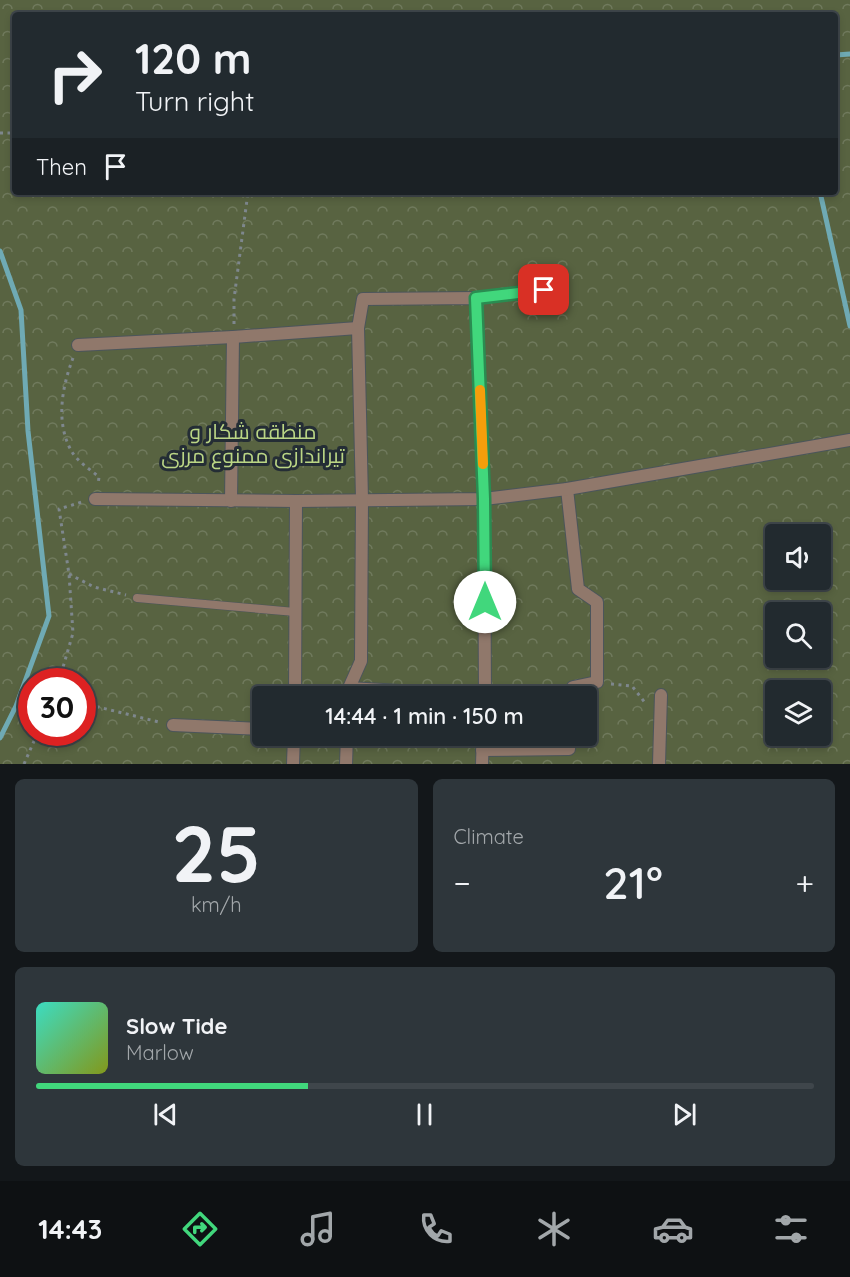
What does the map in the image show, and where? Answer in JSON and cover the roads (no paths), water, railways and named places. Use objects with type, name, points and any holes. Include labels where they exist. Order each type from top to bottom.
[{"type":"street","points":[[351,686],[361,661],[362,499],[358,328],[363,299],[476,298],[484,499],[485,686]]},
{"type":"street","points":[[78,345],[358,328]]},
{"type":"street","points":[[231,501],[233,337]]},
{"type":"street","points":[[95,499],[231,501],[484,499],[567,489],[850,440]]},
{"type":"street","points":[[567,489],[578,589],[597,602],[597,682],[578,686]]},
{"type":"street","points":[[295,686],[296,501]]},
{"type":"street","points":[[659,764],[661,695]]},
{"type":"street","points":[[173,725],[252,729]]},
{"type":"street","points":[[293,764],[294,746]]},
{"type":"street","points":[[346,764],[347,746]]},
{"type":"street","points":[[482,764],[483,746]]},
{"type":"street","points":[[483,750],[569,749],[569,746]]},
{"type":"lane","points":[[476,298],[544,290]]},
{"type":"lane","points":[[136,598],[295,612]]},
{"type":"waterway","points":[[838,55],[850,54]]},
{"type":"waterway","points":[[821,195],[850,326]]},
{"type":"waterway","points":[[0,251],[21,310],[28,431],[49,616],[16,706],[0,738]]},
{"type":"park label","name":"منطقه شکار و تیراندازی ممنوع مرزی","points":[[253,444]]}]
